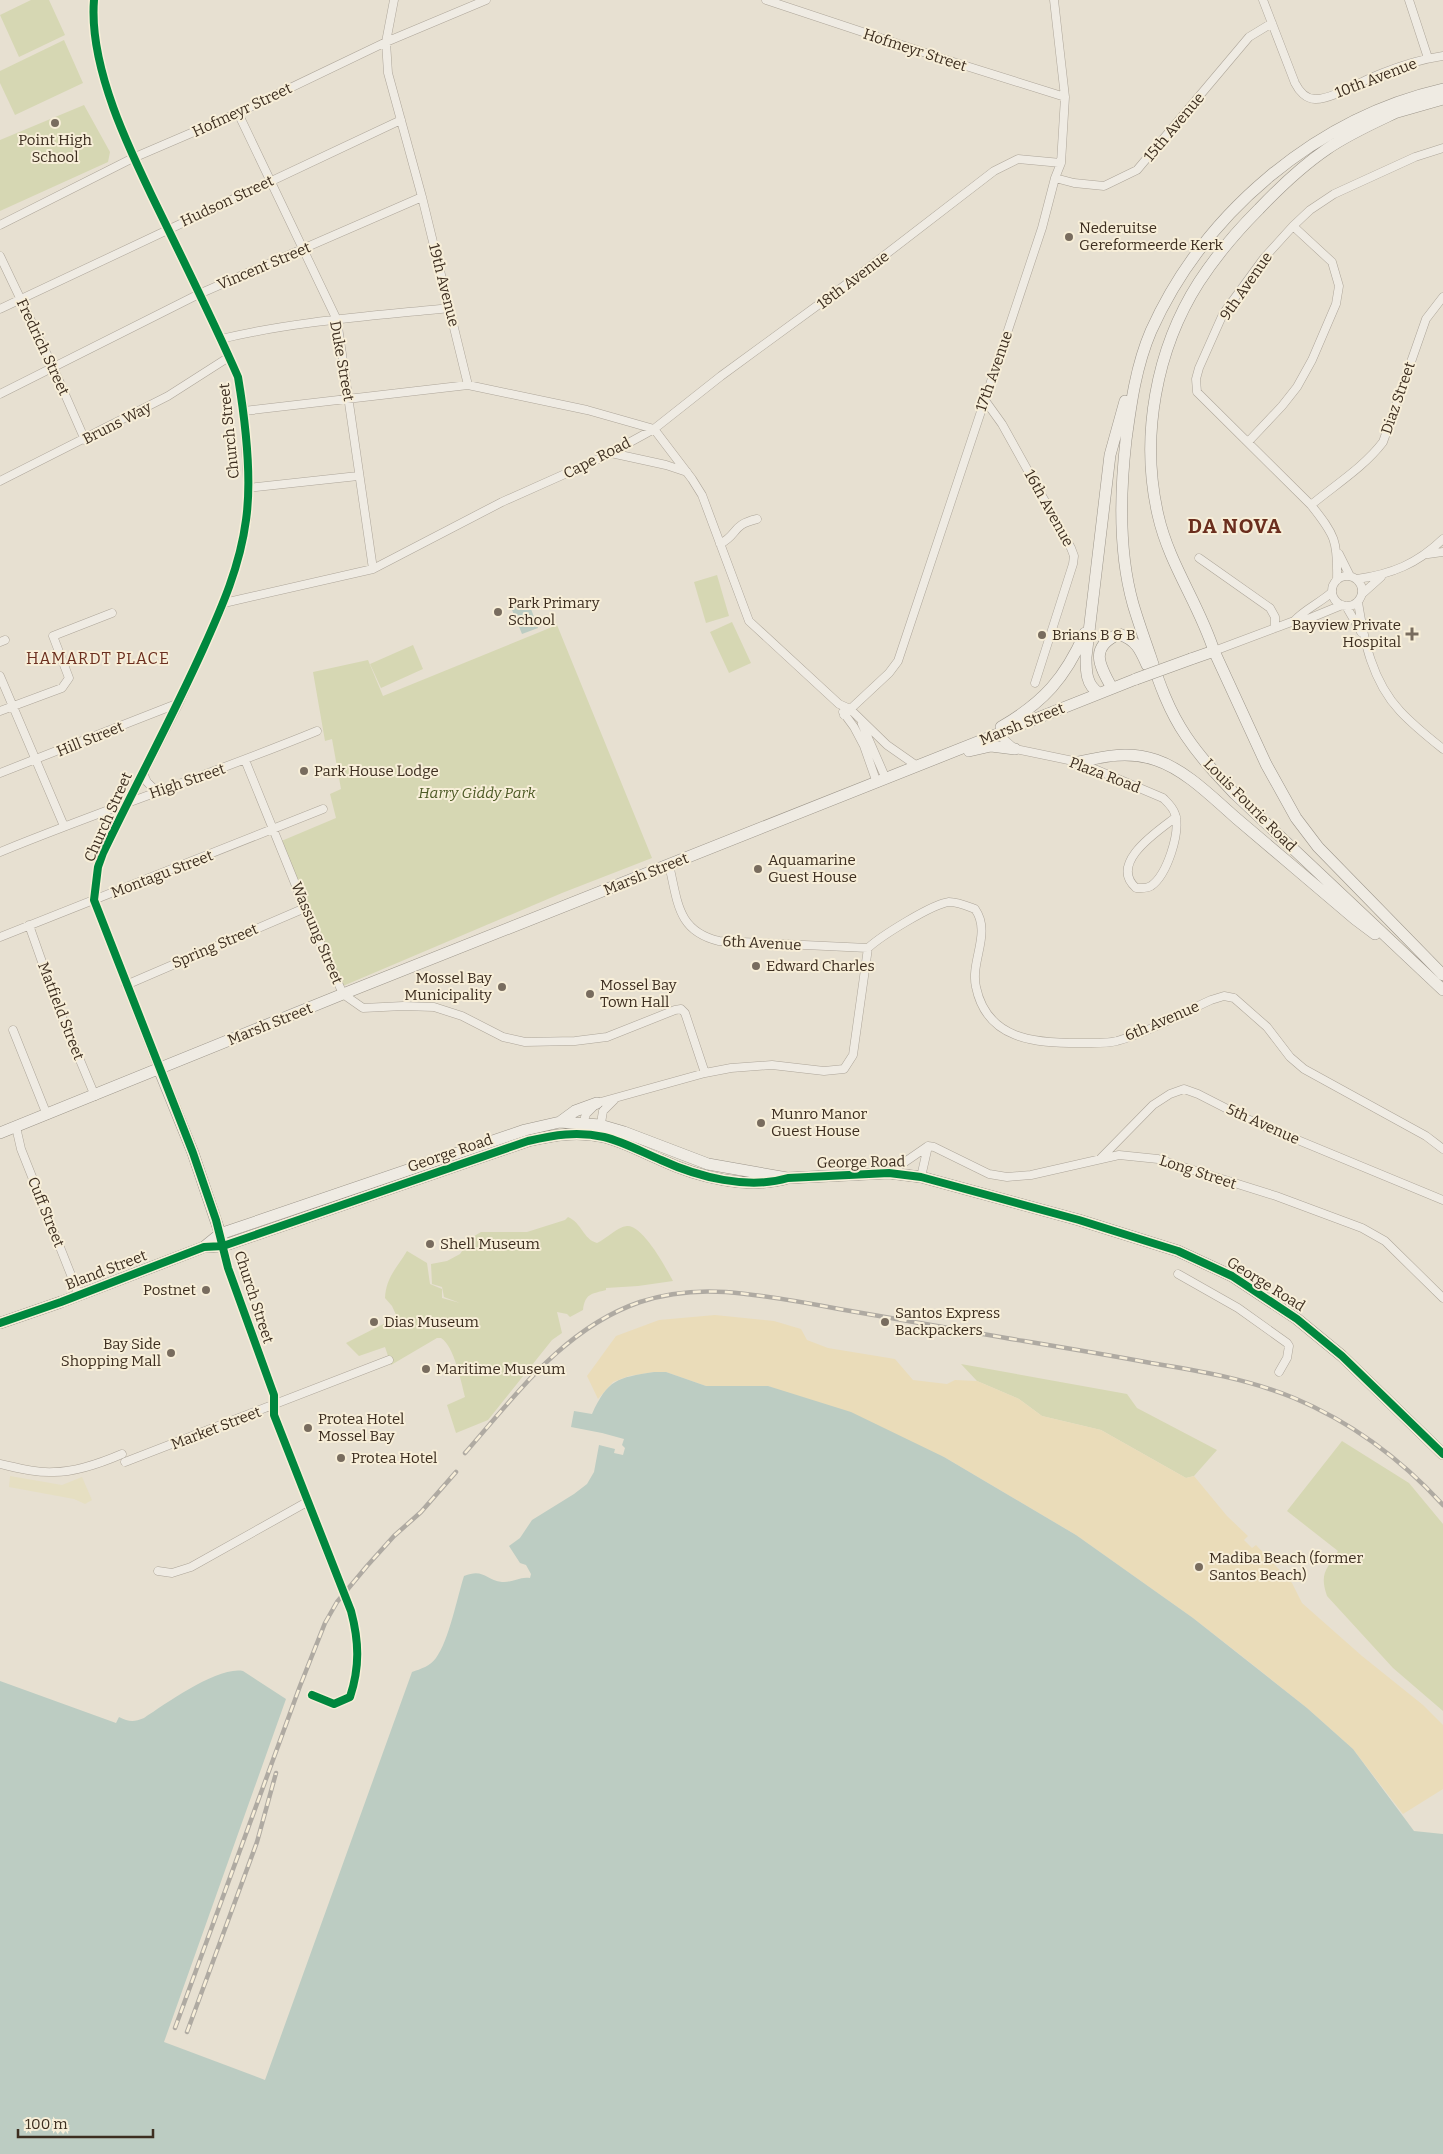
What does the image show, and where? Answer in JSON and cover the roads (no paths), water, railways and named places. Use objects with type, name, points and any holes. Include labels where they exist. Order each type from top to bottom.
[{"type":"main road","name":"Louis Fourie Road","points":[[1443,89],[1404,100],[1372,112],[1327,136],[1279,168],[1218,226],[1181,276],[1151,332],[1136,380],[1128,424],[1122,481],[1125,561],[1132,602],[1162,693],[1185,735],[1208,766],[1235,794],[1443,990]]},
{"type":"main road","name":"Louis Fourie Road","points":[[1128,424],[1140,372],[1155,334],[1184,279],[1221,230],[1282,172],[1305,156],[1359,126],[1401,110],[1443,98]]},
{"type":"main road","points":[[1401,110],[1328,148],[1268,199],[1231,239],[1199,282],[1178,320],[1158,382],[1153,415],[1151,455],[1154,494],[1170,554],[1209,635],[1214,651],[1266,764],[1296,818],[1318,848],[1443,975]]},
{"type":"main road","points":[[1099,693],[1089,683],[1086,672],[1086,657],[1110,455],[1130,378],[1151,332]]},
{"type":"main road","points":[[973,743],[1034,706],[1053,689],[1072,661],[1092,618]]},
{"type":"main road","points":[[1112,688],[1101,665],[1099,653],[1107,639],[1119,634],[1131,639],[1139,649],[1162,693]]},
{"type":"main road","name":"Marsh Street","points":[[0,1133],[973,743],[1112,688],[1214,651]]},
{"type":"main road","points":[[936,758],[991,746],[1015,749]]},
{"type":"main road","points":[[1078,762],[1109,755],[1128,754],[1146,757],[1170,765],[1208,794],[1355,919],[1415,963]]},
{"type":"main road","name":"Church Street","points":[[159,1069],[193,1153],[223,1246]]},
{"type":"main road","points":[[560,1122],[575,1111],[597,1104]]},
{"type":"main road","name":"George Road","points":[[220,1234],[525,1130],[560,1122],[599,1131],[670,1164],[705,1176],[763,1182],[788,1178],[889,1173],[921,1177],[1079,1220],[1178,1251],[1232,1276],[1297,1319],[1342,1356],[1443,1454]]},
{"type":"main road","name":"George Road","points":[[223,1246],[528,1141],[582,1128]]},
{"type":"main road","name":"Bland Street","points":[[0,1323],[79,1296],[204,1247],[220,1234]]},
{"type":"main road","name":"Bland Street","points":[[204,1247],[223,1246]]},
{"type":"street","name":"Church Street","points":[[94,0],[96,37],[101,66],[133,158],[222,340],[238,377],[244,410],[248,488],[247,519],[242,544],[224,604],[179,703],[127,802],[103,852],[98,867],[94,900],[159,1069]]},
{"type":"street","name":"19th Avenue","points":[[394,0],[386,42],[388,73],[422,196],[468,385]]},
{"type":"street","name":"Hofmeyr Street","points":[[0,225],[133,158],[238,112],[386,42],[486,0]]},
{"type":"street","name":"Hofmeyr Street","points":[[766,0],[1065,97]]},
{"type":"street","name":"17th Avenue","points":[[847,712],[898,661],[1042,228],[1055,178],[1062,163],[1065,97],[1054,0]]},
{"type":"street","points":[[1263,0],[1272,23]]},
{"type":"street","points":[[1408,0],[1428,58]]},
{"type":"street","name":"10th Avenue","points":[[1272,23],[1298,90],[1309,98],[1318,100],[1379,74],[1428,58],[1443,56]]},
{"type":"street","name":"15th Avenue","points":[[1055,178],[1074,183],[1104,186],[1137,170],[1249,37],[1272,23]]},
{"type":"street","name":"Duke Street","points":[[238,112],[337,320],[358,476],[373,569]]},
{"type":"street","name":"Hudson Street","points":[[0,309],[168,228],[401,120]]},
{"type":"street","name":"9th Avenue","points":[[1337,580],[1338,553],[1334,536],[1311,505],[1197,392],[1196,379],[1223,314],[1264,258],[1310,210],[1334,194],[1398,165],[1443,148]]},
{"type":"street","name":"18th Avenue","points":[[654,429],[994,171],[1018,159],[1062,163]]},
{"type":"street","name":"Vincent Street","points":[[0,394],[199,294],[304,250],[422,196]]},
{"type":"street","points":[[1248,442],[1282,406],[1296,387],[1312,360],[1338,295],[1339,286],[1332,262],[1293,226]]},
{"type":"street","name":"Fredrich Street","points":[[0,256],[54,367],[85,440]]},
{"type":"street","name":"Diaz Street","points":[[1311,505],[1359,467],[1383,442],[1426,319],[1443,297]]},
{"type":"street","points":[[222,340],[240,335],[337,320],[449,308]]},
{"type":"street","name":"Bruns Way","points":[[0,481],[85,440],[168,396],[229,357]]},
{"type":"street","points":[[244,410],[468,385],[587,410],[654,429],[687,472],[702,496],[749,622],[847,712],[860,720],[887,745],[917,766]]},
{"type":"street","name":"16th Avenue","points":[[984,399],[1002,424],[1068,541],[1074,556],[1035,683]]},
{"type":"street","name":"Cape Road","points":[[224,604],[373,569],[502,502],[579,470],[654,429]]},
{"type":"street","points":[[611,453],[666,465],[687,472]]},
{"type":"street","points":[[248,488],[358,476]]},
{"type":"street","points":[[720,544],[730,538],[741,523],[756,519]]},
{"type":"street","points":[[1427,554],[1443,539]]},
{"type":"street","points":[[1364,638],[1344,606],[1335,600],[1332,592],[1337,580],[1346,576],[1354,578],[1382,575],[1427,554],[1443,552]]},
{"type":"street","name":"9th Avenue","points":[[1338,553],[1354,578]]},
{"type":"street","points":[[1199,558],[1270,608],[1275,617],[1275,628]]},
{"type":"street","points":[[1344,606],[1360,598],[1382,575]]},
{"type":"street","points":[[1354,578],[1362,586],[1360,598],[1364,638],[1378,679],[1388,696],[1412,723],[1443,749]]},
{"type":"street","name":"Marsh Street","points":[[1294,621],[1301,613],[1322,602],[1332,592]]},
{"type":"street","name":"Marsh Street","points":[[1214,651],[1294,621],[1303,621],[1344,606]]},
{"type":"street","points":[[0,711],[62,688],[69,678],[53,636],[112,613]]},
{"type":"street","points":[[0,676],[64,826]]},
{"type":"street","name":"Hill Street","points":[[0,773],[179,703]]},
{"type":"street","points":[[847,712],[882,781]]},
{"type":"street","points":[[860,720],[882,781]]},
{"type":"street","name":"High Street","points":[[0,852],[317,731]]},
{"type":"street","name":"Plaza Road","points":[[998,734],[1015,749],[1078,762],[1163,798],[1170,804],[1176,817]]},
{"type":"street","name":"Wassung Street","points":[[245,760],[305,908],[343,994],[363,1008],[418,1006],[450,1011],[504,1038],[525,1042],[599,1039],[623,1032],[681,1009],[685,1013],[704,1073]]},
{"type":"street","points":[[143,773],[147,782],[157,792]]},
{"type":"street","name":"Montagu Street","points":[[0,937],[323,809]]},
{"type":"street","points":[[1176,817],[1171,856],[1161,874],[1151,886],[1144,889],[1136,888],[1128,879],[1126,871],[1129,861],[1154,834],[1176,817]]},
{"type":"street","name":"6th Avenue","points":[[669,865],[677,899],[686,923],[694,932],[719,941],[868,948],[885,935],[942,903],[959,904],[975,910],[983,926],[975,974],[976,986],[986,1012],[1002,1028],[1042,1043],[1114,1042],[1211,1000],[1224,996],[1234,998],[1266,1027],[1290,1058],[1304,1069],[1426,1136],[1443,1148]]},
{"type":"street","name":"Spring Street","points":[[126,984],[305,908]]},
{"type":"street","name":"Matfield Street","points":[[28,925],[59,1010],[95,1096]]},
{"type":"street","points":[[582,1128],[586,1114],[597,1104],[704,1073],[731,1068],[772,1065],[824,1071],[844,1069],[854,1055],[868,948]]},
{"type":"street","points":[[13,1030],[47,1115]]},
{"type":"street","name":"5th Avenue","points":[[1102,1158],[1153,1105],[1170,1094],[1184,1089],[1198,1094],[1247,1119],[1443,1200]]},
{"type":"street","points":[[599,1131],[603,1110],[615,1098]]},
{"type":"street","name":"Cuff Street","points":[[16,1127],[21,1149],[79,1296]]},
{"type":"street","points":[[889,1173],[928,1146]]},
{"type":"street","points":[[921,1177],[928,1146]]},
{"type":"street","name":"Long Street","points":[[928,1146],[934,1147],[989,1174],[1007,1177],[1031,1175],[1119,1155],[1158,1158],[1284,1199],[1362,1228],[1384,1240],[1443,1298]]},
{"type":"street","name":"Church Street","points":[[223,1246],[228,1268],[274,1395],[274,1415],[356,1628],[358,1656],[355,1683],[350,1697],[334,1704],[312,1695]]},
{"type":"street","points":[[1178,1274],[1238,1308],[1286,1343],[1289,1346],[1288,1354],[1279,1372]]},
{"type":"street","name":"Market Street","points":[[125,1462],[389,1360]]},
{"type":"street","points":[[0,1464],[40,1472],[56,1472],[86,1467],[122,1454]]},
{"type":"street","points":[[158,1571],[172,1573],[190,1567],[307,1502]]},
{"type":"railway","points":[[465,1453],[543,1366],[588,1328],[640,1302],[661,1296],[704,1291],[726,1292],[797,1301],[1188,1369],[1224,1376],[1277,1391],[1335,1418],[1374,1443],[1410,1472],[1443,1505]]},
{"type":"railway","points":[[175,2028],[300,1686],[325,1623],[337,1602],[367,1566],[394,1536],[421,1512],[456,1472]]},
{"type":"railway","points":[[187,2032],[257,1842],[276,1773]]},
{"type":"place","name":"Point High School","points":[[55,123]]},
{"type":"place","name":"Nederuitse Gereformeerde Kerk","points":[[1069,237]]},
{"type":"place","name":"Park Primary School","points":[[498,612]]},
{"type":"place","name":"Bayview Private Hospital","points":[[1412,634]]},
{"type":"place","name":"Brians B & B","points":[[1042,635]]},
{"type":"place","name":"Park House Lodge","points":[[304,771]]},
{"type":"place","name":"Aquamarine Guest House","points":[[758,869]]},
{"type":"place","name":"Edward Charles","points":[[756,966]]},
{"type":"place","name":"Mossel Bay Municipality","points":[[502,987]]},
{"type":"place","name":"Mossel Bay Town Hall","points":[[590,994]]},
{"type":"place","name":"Munro Manor Guest House","points":[[761,1123]]},
{"type":"place","name":"Shell Museum","points":[[430,1244]]},
{"type":"place","name":"Postnet","points":[[206,1290]]},
{"type":"place","name":"Dias Museum","points":[[374,1322]]},
{"type":"place","name":"Santos Express Backpackers","points":[[885,1322]]},
{"type":"place","name":"Bay Side Shopping Mall","points":[[171,1353]]},
{"type":"place","name":"Maritime Museum","points":[[426,1369]]},
{"type":"place","name":"Protea Hotel Mossel Bay","points":[[308,1428]]},
{"type":"place","name":"Protea Hotel","points":[[341,1458]]},
{"type":"place","name":"Madiba Beach (former Santos Beach)","points":[[1199,1567]]},
{"type":"district","name":"DA NOVA","points":[[1235,526]]},
{"type":"district","name":"HAMARDT PLACE","points":[[98,658]]},
{"type":"park label","name":"Harry Giddy Park","points":[[477,793]]}]
